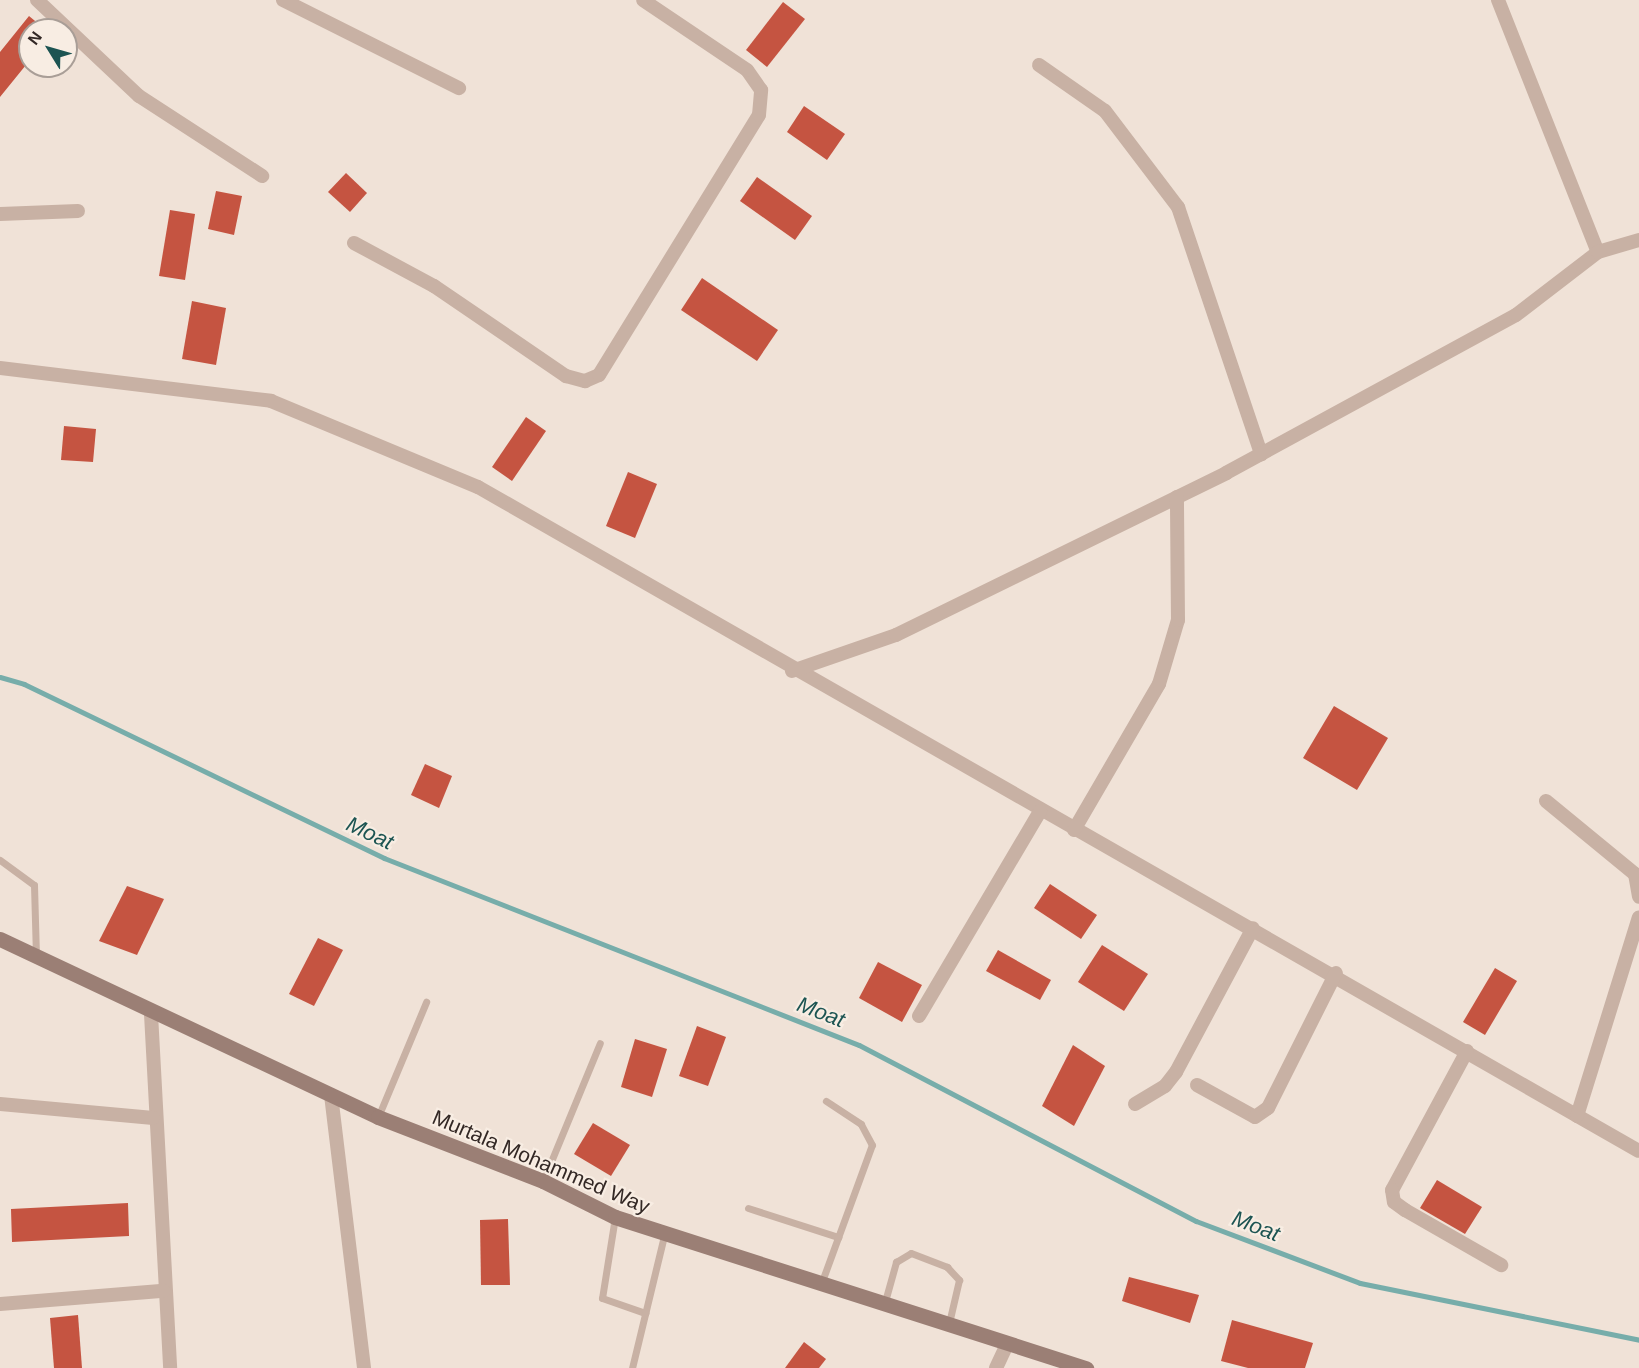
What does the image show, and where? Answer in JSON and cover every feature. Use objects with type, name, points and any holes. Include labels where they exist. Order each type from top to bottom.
[{"type":"street","points":[[37,0],[139,96],[262,177]]},
{"type":"street","points":[[283,0],[459,88]]},
{"type":"street","points":[[354,243],[434,286],[566,376],[585,381],[599,375],[759,115],[761,90],[747,70],[643,0]]},
{"type":"street","points":[[1498,0],[1598,252]]},
{"type":"street","points":[[1039,64],[1105,111],[1178,207],[1261,454]]},
{"type":"street","points":[[0,214],[78,211]]},
{"type":"street","points":[[792,671],[896,635],[1178,497],[1516,315],[1598,252],[1639,240]]},
{"type":"street","points":[[0,368],[271,401],[478,488],[792,671],[1074,830],[1336,973],[1639,1151]]},
{"type":"street","points":[[1074,830],[1159,684],[1178,620],[1178,497]]},
{"type":"street","points":[[1546,801],[1635,874],[1639,897]]},
{"type":"street","points":[[919,1016],[1040,811]]},
{"type":"street","points":[[1577,1116],[1639,917]]},
{"type":"street","points":[[1135,1104],[1165,1086],[1176,1072],[1253,928]]},
{"type":"street","name":"Murtala Mohammed Way","points":[[0,939],[152,1014],[378,1117],[543,1181],[615,1217],[664,1236],[1086,1368]]},
{"type":"street","points":[[1197,1086],[1255,1117],[1268,1108],[1336,973]]},
{"type":"street","points":[[152,1014],[153,1118],[170,1368]]},
{"type":"street","points":[[1467,1051],[1392,1190],[1394,1202],[1405,1210],[1501,1265]]},
{"type":"street","points":[[331,1095],[364,1368]]},
{"type":"street","points":[[0,1104],[153,1118]]},
{"type":"street","points":[[0,1304],[163,1291]]},
{"type":"street","points":[[996,1368],[1007,1344]]},
{"type":"lane","points":[[0,860],[34,885],[36,955]]},
{"type":"lane","points":[[378,1117],[426,1002]]},
{"type":"lane","points":[[543,1181],[600,1042]]},
{"type":"lane","points":[[820,1286],[872,1145],[861,1124],[826,1101]]},
{"type":"lane","points":[[748,1208],[838,1237]]},
{"type":"lane","points":[[615,1217],[602,1298],[645,1313]]},
{"type":"lane","points":[[632,1368],[664,1236]]},
{"type":"lane","points":[[884,1306],[896,1262],[911,1253],[946,1267],[959,1280],[948,1326]]},
{"type":"building","points":[[783,2],[805,19],[767,67],[746,50]]},
{"type":"building","points":[[18,30],[18,75],[0,97],[0,52]]},
{"type":"building","points":[[804,106],[845,134],[827,160],[787,132]]},
{"type":"building","points":[[346,173],[367,193],[350,212],[328,192]]},
{"type":"building","points":[[757,177],[812,216],[795,240],[740,201]]},
{"type":"building","points":[[216,191],[242,196],[234,235],[208,229]]},
{"type":"building","points":[[170,210],[195,214],[185,280],[159,276]]},
{"type":"building","points":[[702,278],[778,330],[757,361],[681,310]]},
{"type":"building","points":[[192,301],[226,308],[216,365],[182,359]]},
{"type":"building","points":[[526,417],[546,431],[512,481],[492,467]]},
{"type":"building","points":[[64,426],[96,429],[93,462],[61,460]]},
{"type":"building","points":[[628,472],[657,484],[635,538],[606,526]]},
{"type":"building","points":[[1334,706],[1388,738],[1357,790],[1303,758]]},
{"type":"building","points":[[425,764],[452,776],[439,808],[411,795]]},
{"type":"building","points":[[1050,884],[1097,915],[1081,939],[1034,908]]},
{"type":"building","points":[[127,886],[164,899],[137,955],[99,941]]},
{"type":"building","points":[[318,938],[343,950],[314,1006],[289,994]]},
{"type":"building","points":[[1102,945],[1148,974],[1124,1011],[1078,982]]},
{"type":"building","points":[[998,950],[1051,980],[1040,1000],[986,971]]},
{"type":"building","points":[[878,962],[922,985],[902,1022],[859,998]]},
{"type":"building","points":[[1495,968],[1517,981],[1485,1035],[1463,1022]]},
{"type":"building","points":[[697,1026],[726,1037],[708,1086],[679,1076]]},
{"type":"building","points":[[635,1039],[667,1049],[652,1097],[621,1087]]},
{"type":"building","points":[[1073,1045],[1105,1066],[1074,1126],[1042,1106]]},
{"type":"building","points":[[593,1123],[630,1145],[611,1176],[574,1154]]},
{"type":"building","points":[[1437,1180],[1482,1207],[1465,1234],[1420,1208]]},
{"type":"building","points":[[128,1203],[129,1236],[12,1242],[11,1209]]},
{"type":"building","points":[[508,1219],[510,1285],[481,1285],[480,1220]]},
{"type":"building","points":[[1129,1277],[1199,1295],[1190,1323],[1122,1301]]},
{"type":"building","points":[[78,1315],[82,1368],[54,1368],[50,1318]]},
{"type":"building","points":[[1232,1320],[1313,1343],[1305,1368],[1248,1368],[1221,1361]]},
{"type":"building","points":[[804,1342],[826,1359],[819,1368],[785,1368]]},
{"type":"waterway","name":"Moat","points":[[0,677],[24,684],[384,858],[859,1045],[1196,1221],[1360,1283],[1639,1340]]}]
